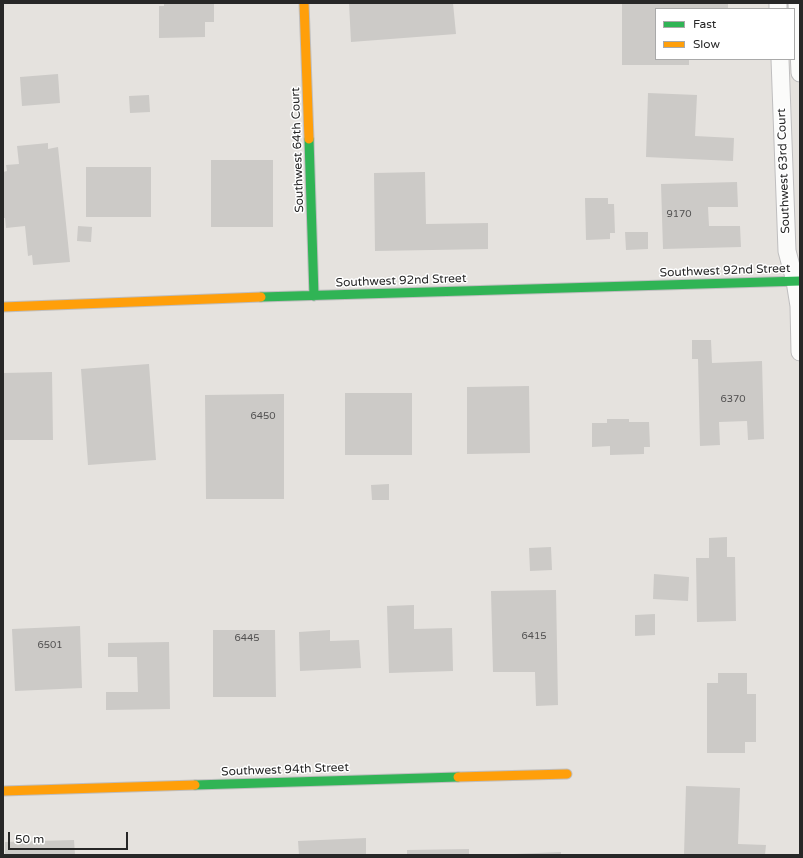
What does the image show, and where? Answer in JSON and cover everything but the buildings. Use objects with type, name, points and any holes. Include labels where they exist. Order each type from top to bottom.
[{"type":"street","name":"Southwest 64th Court","points":[[304,3],[314,296]]},
{"type":"street","points":[[797,3],[800,73]]},
{"type":"street","name":"Southwest 63rd Court","points":[[780,60],[786,250],[797,281]]},
{"type":"street","points":[[780,79],[800,79]]},
{"type":"street","name":"Southwest 63rd Court","points":[[800,265],[797,281],[800,352]]},
{"type":"street","name":"Southwest 92nd Street","points":[[3,307],[797,281]]},
{"type":"street","name":"Southwest 94th Street","points":[[3,791],[567,774]]},
{"type":"traffic: fast","points":[[309,139],[314,296]]},
{"type":"traffic: fast","points":[[261,297],[800,281]]},
{"type":"traffic: fast","points":[[195,785],[458,777]]},
{"type":"traffic: slow","points":[[304,3],[309,139]]},
{"type":"traffic: slow","points":[[3,307],[261,297]]},
{"type":"traffic: slow","points":[[458,777],[567,774]]},
{"type":"traffic: slow","points":[[3,791],[195,785]]}]
